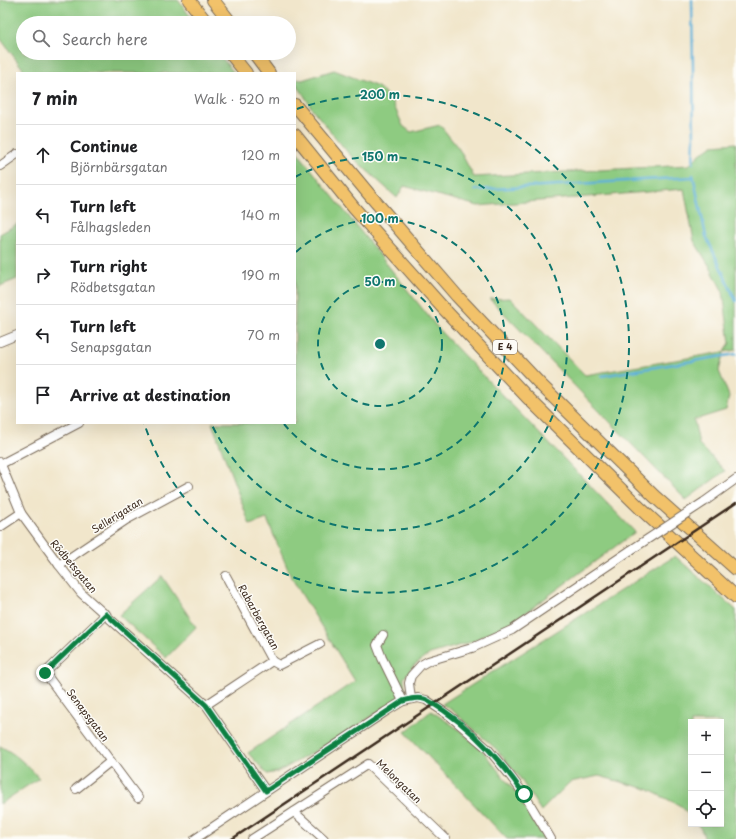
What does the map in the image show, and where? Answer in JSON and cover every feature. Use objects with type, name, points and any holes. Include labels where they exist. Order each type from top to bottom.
[{"type":"highway","points":[[189,0],[202,16]]},
{"type":"highway","points":[[213,0],[226,16]]},
{"type":"highway","points":[[236,60],[245,72]]},
{"type":"highway","points":[[259,60],[268,72]]},
{"type":"highway","name":"E 4","points":[[296,106],[368,193],[457,296],[541,385],[654,496],[736,569]]},
{"type":"highway","name":"E 4","points":[[296,136],[354,208],[439,303],[527,397],[641,510],[736,597]]},
{"type":"street","points":[[0,166],[16,155]]},
{"type":"street","points":[[0,342],[16,335]]},
{"type":"street","points":[[1,463],[77,424]]},
{"type":"street","name":"Rödbetsgatan","points":[[1,463],[21,513],[59,565],[82,593],[206,705],[266,791]]},
{"type":"street","points":[[407,700],[411,676],[421,665],[428,661],[472,648],[512,630],[736,479]]},
{"type":"street","name":"Sellerigatan","points":[[59,565],[126,520],[189,486]]},
{"type":"street","points":[[0,527],[21,513]]},
{"type":"street","name":"Rabarbergatan","points":[[206,705],[272,661],[226,576]]},
{"type":"street","name":"Senapsgatan","points":[[106,614],[45,673],[138,798]]},
{"type":"street","points":[[383,634],[377,646],[382,658],[407,700]]},
{"type":"street","points":[[272,661],[279,665],[320,644]]},
{"type":"street","points":[[197,839],[266,791],[407,700],[418,698],[434,704],[488,749],[516,784],[551,839]]},
{"type":"street","points":[[76,789],[110,761]]},
{"type":"street","name":"Melongatan","points":[[252,839],[368,764],[446,839]]},
{"type":"street","points":[[294,812],[324,839]]},
{"type":"green space","points":[[0,0],[178,0],[190,16],[16,16],[16,60],[0,38]]},
{"type":"green space","points":[[16,60],[224,60],[233,72],[25,72]]},
{"type":"green space","points":[[334,70],[378,87],[391,99],[403,126],[411,132],[440,125],[459,149],[474,177],[689,165],[700,154],[713,145],[736,143],[736,350],[724,352],[730,343],[723,292],[694,241],[684,189],[478,206],[404,186],[397,198],[349,154],[313,110],[296,83],[296,79],[302,80]]},
{"type":"green space","points":[[296,150],[441,332],[635,532],[517,619],[471,642],[430,654],[414,665],[404,678],[405,695],[335,740],[278,772],[267,774],[248,753],[355,681],[291,577],[267,519],[250,525],[212,424],[296,424]]},
{"type":"green space","points":[[16,225],[16,279],[0,286],[0,234]]},
{"type":"green space","points":[[510,298],[585,375],[724,352],[719,371],[729,396],[726,410],[694,420],[699,444],[725,471],[686,500],[490,299]]},
{"type":"green space","points":[[675,556],[736,610],[736,839],[705,839],[699,827],[724,827],[724,719],[688,719],[688,814],[681,806],[647,789],[599,776],[570,782],[541,811],[518,775],[496,749],[452,710],[442,704]]},
{"type":"green space","points":[[162,576],[196,627],[166,658],[119,615]]},
{"type":"green space","points":[[431,711],[457,728],[482,750],[516,793],[544,839],[507,839],[405,732]]},
{"type":"green space","points":[[0,746],[21,760],[39,778],[0,804]]},
{"type":"waterway","points":[[692,0],[693,163]]},
{"type":"waterway","points":[[693,175],[706,236],[736,301]]},
{"type":"waterway","points":[[475,190],[693,177]]},
{"type":"waterway","points":[[601,376],[736,354]]},
{"type":"railway","points":[[232,839],[736,503]]},
{"type":"route","points":[[45,673],[106,614],[206,705],[266,791],[385,712],[403,701],[418,698],[426,700],[450,716],[488,749],[524,794]]}]
